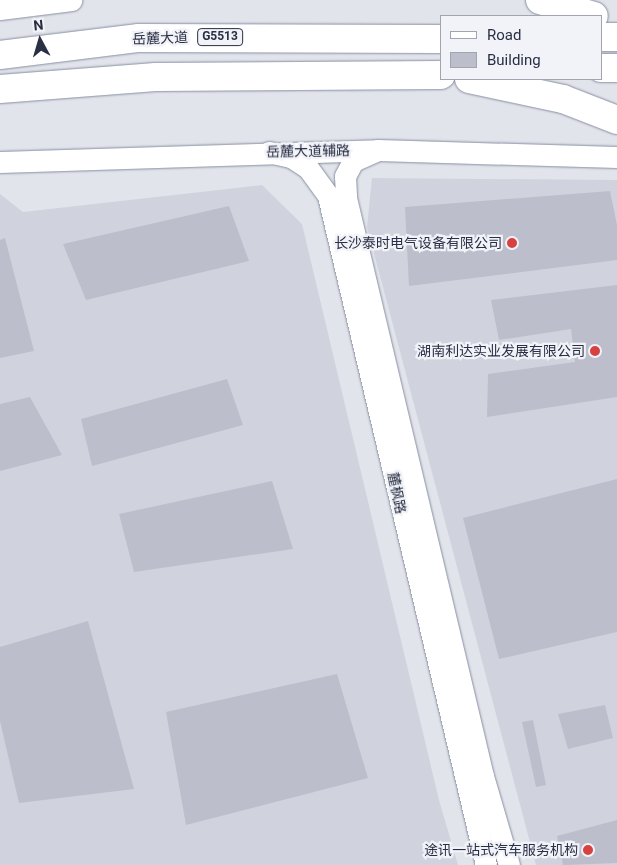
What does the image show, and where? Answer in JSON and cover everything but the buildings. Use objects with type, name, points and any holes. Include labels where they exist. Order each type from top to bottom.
[{"type":"highway","points":[[540,0],[591,15]]},
{"type":"highway","points":[[602,18],[617,23]]},
{"type":"highway","points":[[602,37],[617,36]]},
{"type":"highway","name":"岳麓大道","points":[[0,54],[138,38],[440,39]]},
{"type":"highway","points":[[602,68],[617,68]]},
{"type":"highway","points":[[6,90],[156,77],[440,75]]},
{"type":"highway","points":[[474,80],[563,99],[617,120]]},
{"type":"main road","points":[[0,10],[71,0]]},
{"type":"main road","points":[[378,150],[354,161],[345,176],[346,198],[482,776],[510,865]]},
{"type":"main road","name":"岳麓大道辅路","points":[[0,162],[378,150],[617,157]]},
{"type":"main road","name":"麓枫路","points":[[269,152],[291,157],[308,168],[328,196],[486,865]]},
{"type":"shaded area","points":[[372,178],[617,180],[617,865],[536,865],[367,227]]},
{"type":"shaded area","points":[[262,185],[302,224],[439,800],[458,865],[0,865],[0,194],[23,212]]},
{"type":"place","name":"长沙泰时电气设备有限公司","points":[[512,243]]},
{"type":"place","name":"湖南利达实业发展有限公司","points":[[595,351]]},
{"type":"place","name":"途讯一站式汽车服务机构","points":[[588,850]]}]
